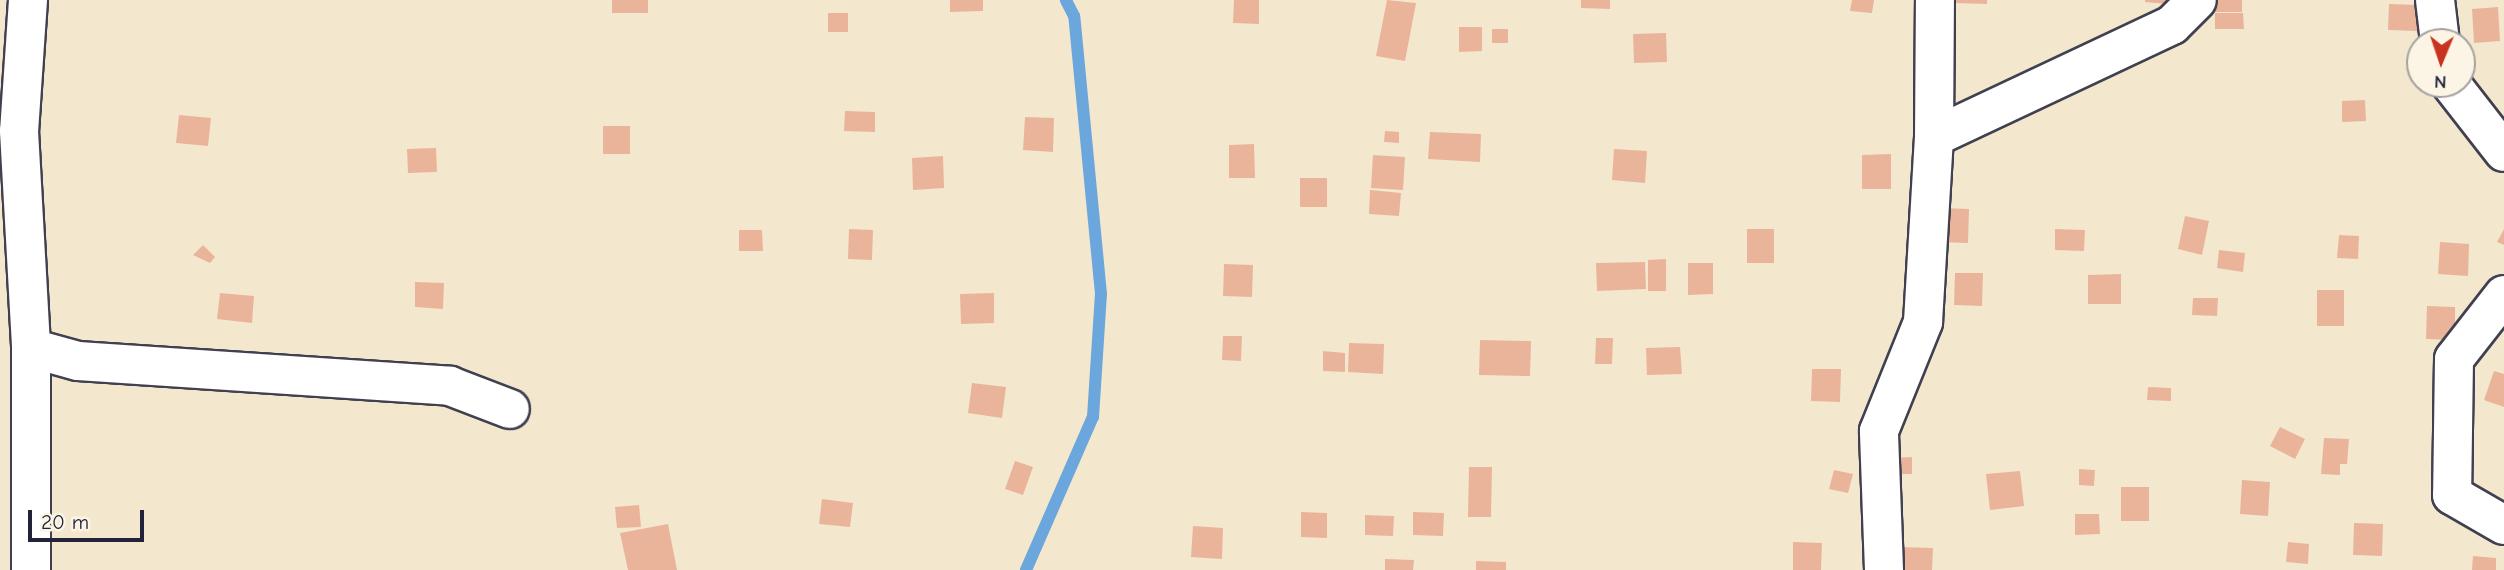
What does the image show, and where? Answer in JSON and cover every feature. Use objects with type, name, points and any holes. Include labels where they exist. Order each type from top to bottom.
[{"type":"street","points":[[28,0],[19,131],[31,348],[31,570]]},
{"type":"street","points":[[1884,570],[1879,431],[1923,322],[1934,137],[1935,0]]},
{"type":"street","points":[[1934,137],[2172,25],[2197,0]]},
{"type":"street","points":[[2435,0],[2438,28]]},
{"type":"street","points":[[2462,98],[2504,152]]},
{"type":"street","points":[[2504,295],[2454,359],[2452,495],[2504,525]]},
{"type":"street","points":[[31,348],[78,361],[450,386],[510,409]]},
{"type":"building","points":[[612,0],[648,0],[648,13],[612,13]]},
{"type":"building","points":[[950,0],[983,0],[983,11],[950,12]]},
{"type":"building","points":[[1234,0],[1259,0],[1259,24],[1233,23]]},
{"type":"building","points":[[1387,0],[1416,3],[1405,61],[1376,56]]},
{"type":"building","points":[[1581,0],[1610,0],[1610,9],[1581,8]]},
{"type":"building","points":[[1852,0],[1874,0],[1872,13],[1850,11]]},
{"type":"building","points":[[1955,0],[1987,0],[1987,4],[1955,3]]},
{"type":"building","points":[[2145,0],[2169,0],[2168,4]]},
{"type":"building","points":[[2213,0],[2242,0],[2242,12],[2213,12]]},
{"type":"building","points":[[2389,4],[2418,5],[2417,28],[2388,30]]},
{"type":"building","points":[[2498,7],[2500,41],[2476,43],[2472,9]]},
{"type":"building","points":[[828,13],[848,13],[848,32],[828,32]]},
{"type":"building","points":[[2215,13],[2243,13],[2244,29],[2215,29]]},
{"type":"building","points":[[1459,27],[1482,27],[1482,51],[1459,52]]},
{"type":"building","points":[[1492,29],[1508,29],[1508,43],[1492,43]]},
{"type":"building","points":[[1666,33],[1667,62],[1634,63],[1633,34]]},
{"type":"building","points":[[2365,100],[2366,121],[2342,122],[2342,101]]},
{"type":"building","points":[[845,111],[875,112],[875,132],[844,131]]},
{"type":"building","points":[[179,115],[211,118],[208,146],[176,143]]},
{"type":"building","points":[[1025,117],[1054,118],[1053,152],[1023,150]]},
{"type":"building","points":[[603,126],[630,126],[630,154],[603,154]]},
{"type":"building","points":[[1385,131],[1399,132],[1399,143],[1384,142]]},
{"type":"building","points":[[1430,132],[1481,134],[1480,162],[1428,159]]},
{"type":"building","points":[[1254,144],[1255,178],[1229,178],[1229,145]]},
{"type":"building","points":[[436,148],[437,172],[408,173],[407,149]]},
{"type":"building","points":[[1614,149],[1647,151],[1645,183],[1612,180]]},
{"type":"building","points":[[1891,154],[1891,189],[1862,189],[1862,155]]},
{"type":"building","points":[[1373,155],[1405,157],[1403,190],[1371,188]]},
{"type":"building","points":[[943,156],[944,188],[913,190],[912,158]]},
{"type":"building","points":[[1300,178],[1327,178],[1327,207],[1300,207]]},
{"type":"building","points":[[1370,190],[1401,193],[1399,216],[1369,214]]},
{"type":"building","points":[[1941,208],[1969,209],[1968,243],[1939,242]]},
{"type":"building","points":[[2185,216],[2209,221],[2202,255],[2178,249]]},
{"type":"building","points":[[849,229],[873,230],[872,260],[848,259]]},
{"type":"building","points":[[1747,229],[1774,229],[1774,263],[1747,263]]},
{"type":"building","points":[[2055,229],[2085,230],[2084,251],[2055,250]]},
{"type":"building","points":[[2504,229],[2504,245],[2497,242]]},
{"type":"building","points":[[739,230],[762,230],[763,251],[739,251]]},
{"type":"building","points":[[2339,235],[2359,236],[2358,259],[2337,258]]},
{"type":"building","points":[[2440,242],[2469,244],[2468,276],[2438,274]]},
{"type":"building","points":[[203,245],[215,257],[210,263],[193,255]]},
{"type":"building","points":[[2219,250],[2245,253],[2243,272],[2217,268]]},
{"type":"building","points":[[1666,259],[1666,291],[1648,291],[1648,260]]},
{"type":"building","points":[[1645,262],[1646,289],[1597,291],[1596,263]]},
{"type":"building","points":[[1688,263],[1713,263],[1713,294],[1688,295]]},
{"type":"building","points":[[1224,264],[1253,265],[1252,297],[1223,296]]},
{"type":"building","points":[[1955,273],[1983,273],[1982,306],[1954,305]]},
{"type":"building","points":[[2121,274],[2121,304],[2088,304],[2088,275]]},
{"type":"building","points":[[415,282],[444,283],[443,309],[415,307]]},
{"type":"building","points":[[2317,290],[2344,290],[2344,326],[2317,326]]},
{"type":"building","points":[[220,293],[254,296],[252,323],[217,319]]},
{"type":"building","points":[[994,293],[994,323],[961,324],[960,294]]},
{"type":"building","points":[[2193,298],[2218,298],[2217,316],[2192,315]]},
{"type":"building","points":[[2427,306],[2455,307],[2455,340],[2426,339]]},
{"type":"building","points":[[1223,336],[1242,336],[1241,361],[1222,360]]},
{"type":"building","points":[[1596,338],[1613,338],[1612,364],[1595,364]]},
{"type":"building","points":[[1480,340],[1531,341],[1530,376],[1479,375]]},
{"type":"building","points":[[1349,343],[1384,344],[1383,374],[1348,372]]},
{"type":"building","points":[[1680,347],[1682,374],[1647,375],[1646,348]]},
{"type":"building","points":[[1323,351],[1345,353],[1345,372],[1323,371]]},
{"type":"building","points":[[1812,369],[1841,369],[1840,402],[1811,401]]},
{"type":"building","points":[[2494,371],[2504,374],[2504,407],[2484,400]]},
{"type":"building","points":[[972,383],[1006,387],[1002,418],[968,413]]},
{"type":"building","points":[[2148,387],[2171,388],[2171,401],[2147,400]]},
{"type":"building","points":[[2280,427],[2305,439],[2295,459],[2270,446]]},
{"type":"building","points":[[2324,438],[2349,439],[2347,464],[2340,464],[2340,475],[2321,474]]},
{"type":"building","points":[[1912,457],[1912,474],[1892,474],[1892,458]]},
{"type":"building","points":[[1015,461],[1033,467],[1023,495],[1005,489]]},
{"type":"building","points":[[1469,467],[1492,467],[1491,517],[1468,517]]},
{"type":"building","points":[[2079,469],[2095,470],[2094,486],[2079,485]]},
{"type":"building","points":[[1834,470],[1853,474],[1848,493],[1829,489]]},
{"type":"building","points":[[2020,471],[2024,506],[1990,510],[1986,474]]},
{"type":"building","points":[[2242,480],[2270,482],[2268,516],[2240,514]]},
{"type":"building","points":[[2121,487],[2149,487],[2149,521],[2121,521]]},
{"type":"building","points":[[822,499],[853,503],[850,527],[819,524]]},
{"type":"building","points":[[639,505],[641,527],[617,528],[615,507]]},
{"type":"building","points":[[1301,512],[1327,513],[1327,538],[1301,537]]},
{"type":"building","points":[[1413,512],[1444,513],[1443,536],[1413,535]]},
{"type":"building","points":[[2075,514],[2099,514],[2100,534],[2075,535]]},
{"type":"building","points":[[1365,515],[1394,516],[1393,536],[1365,535]]},
{"type":"building","points":[[2354,523],[2383,524],[2382,556],[2353,555]]},
{"type":"building","points":[[668,524],[677,570],[628,570],[620,533]]},
{"type":"building","points":[[1193,526],[1223,528],[1222,559],[1191,557]]},
{"type":"building","points":[[1793,542],[1822,543],[1821,570],[1793,570]]},
{"type":"building","points":[[2288,542],[2309,544],[2308,564],[2286,562]]},
{"type":"building","points":[[1898,547],[1933,548],[1932,570],[1897,570]]},
{"type":"building","points":[[2473,556],[2496,558],[2496,570],[2472,570]]},
{"type":"building","points":[[1385,559],[1414,560],[1413,570],[1385,570]]},
{"type":"building","points":[[1476,561],[1506,562],[1506,570],[1476,570]]},
{"type":"waterway","points":[[1026,570],[1093,417],[1101,294],[1074,16],[1066,0]]}]
